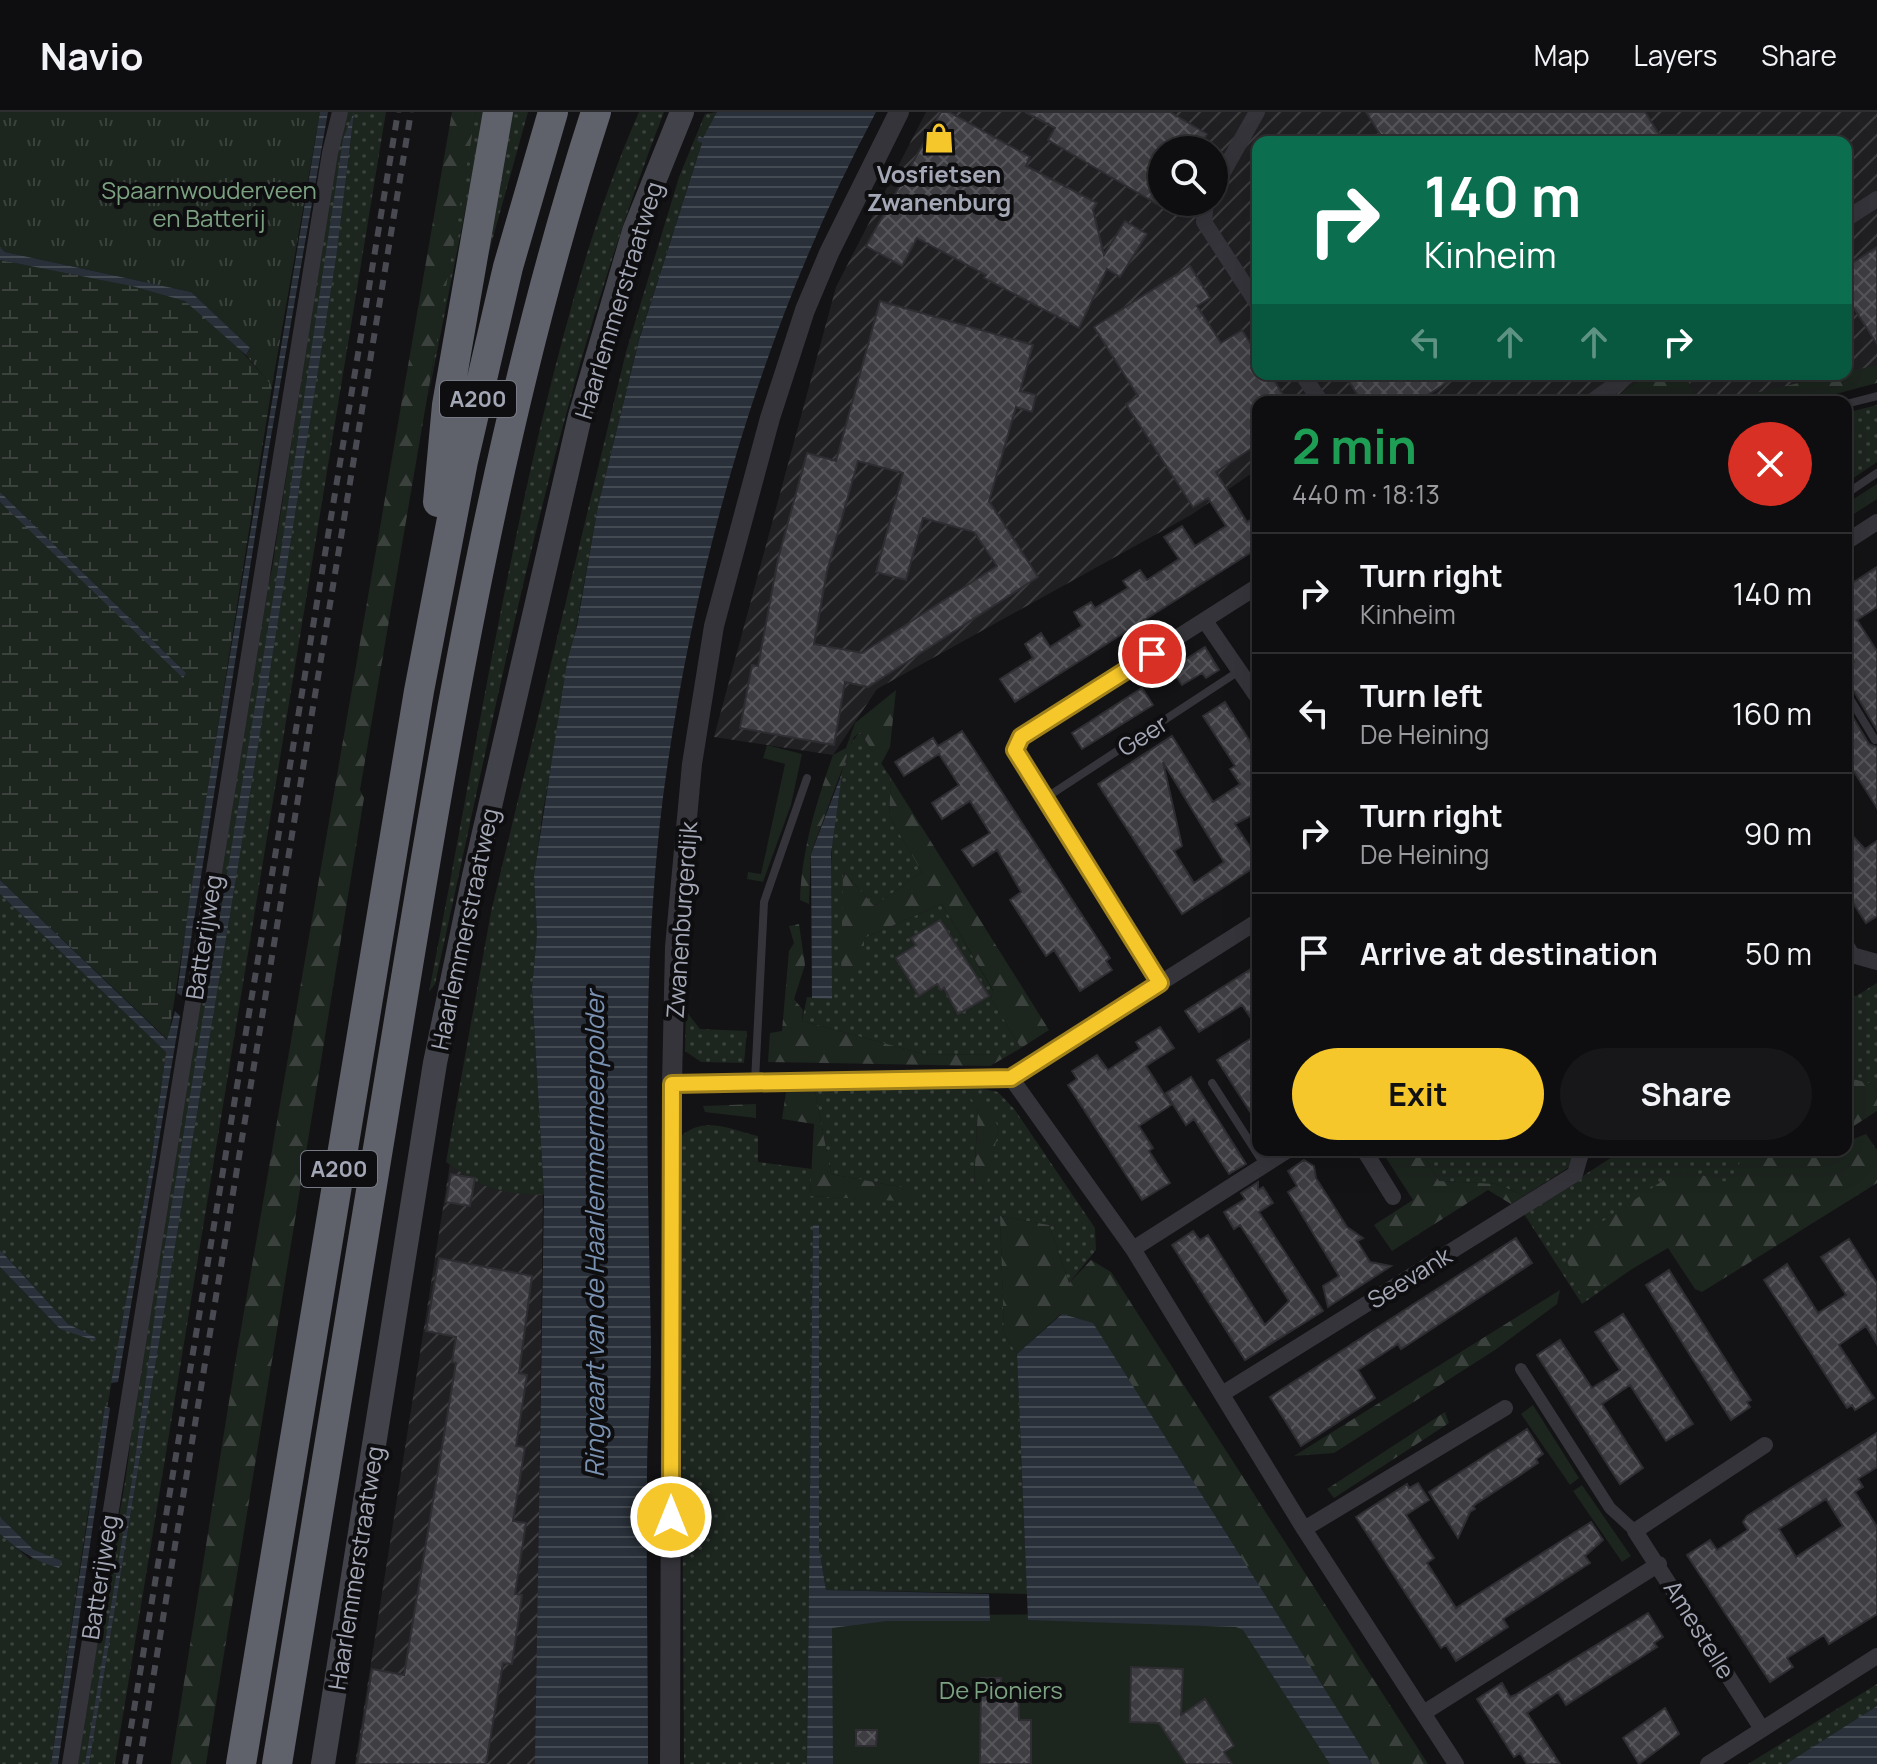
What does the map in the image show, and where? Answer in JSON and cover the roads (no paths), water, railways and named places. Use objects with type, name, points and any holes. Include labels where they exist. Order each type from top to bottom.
[{"type":"highway","name":"A200","points":[[419,691],[447,405],[498,112]]},
{"type":"highway","name":"A200","points":[[241,1764],[419,691],[463,461],[501,297],[553,112]]},
{"type":"highway","name":"A200","points":[[277,1764],[461,663],[509,427],[575,174],[596,112]]},
{"type":"highway","name":"A200","points":[[575,174],[608,112]]},
{"type":"main road","name":"Haarlemmerstraatweg","points":[[323,1764],[435,1063],[477,862],[580,416],[634,231],[682,112]]},
{"type":"street","name":"Batterijweg","points":[[70,1764],[330,153],[340,112]]},
{"type":"street","name":"Zwanenburgerdijk","points":[[670,1764],[675,947],[692,764],[714,626],[770,418],[805,310],[899,112]]},
{"type":"street","points":[[1228,163],[1257,112]]},
{"type":"street","points":[[1852,215],[1877,199]]},
{"type":"street","points":[[1205,216],[1204,222],[1252,296]]},
{"type":"street","points":[[1599,396],[1622,380]]},
{"type":"street","points":[[1852,538],[1877,522]]},
{"type":"street","points":[[1160,983],[1015,750],[1021,737],[1252,590]]},
{"type":"street","points":[[1205,621],[1252,689]]},
{"type":"street","points":[[672,1084],[1011,1078],[1252,925]]},
{"type":"street","points":[[1852,955],[1877,962]]},
{"type":"street","points":[[1011,1078],[1133,1249],[1304,1529],[1456,1764]]},
{"type":"street","points":[[1133,1249],[1279,1156]]},
{"type":"street","points":[[1368,1156],[1393,1197]]},
{"type":"street","name":"Seevank","points":[[1222,1394],[1575,1174],[1580,1156]]},
{"type":"street","name":"Amestelle","points":[[1521,1369],[1610,1508],[1635,1531],[1659,1564],[1762,1729]]},
{"type":"street","points":[[1304,1529],[1505,1408]]},
{"type":"street","points":[[1635,1531],[1765,1445]]},
{"type":"street","points":[[1425,1712],[1659,1564]]},
{"type":"street","points":[[1708,1764],[1877,1656]]},
{"type":"lane","points":[[1852,402],[1877,396]]},
{"type":"lane","points":[[1852,490],[1877,473]]},
{"type":"lane","name":"Geer","points":[[1044,799],[1240,670]]},
{"type":"lane","points":[[1852,702],[1875,740]]},
{"type":"lane","points":[[755,1081],[764,902],[807,778]]},
{"type":"lane","points":[[1212,1083],[1252,1145]]},
{"type":"lane","points":[[1259,1156],[1265,1165]]},
{"type":"water","points":[[320,112],[328,112],[269,448],[182,996],[177,993],[190,896]]},
{"type":"water","points":[[354,112],[336,258],[259,739],[89,1764],[85,1764],[133,1474],[162,1263],[281,551],[343,139]]},
{"type":"water","name":"Ringvaart van de Haarlemmermeerpolder","points":[[717,112],[876,112],[800,275],[767,359],[739,445],[694,619],[663,797],[648,1003],[651,1348],[647,1475],[648,1764],[535,1764],[544,1195],[532,989],[537,933],[534,875],[567,663],[577,626],[598,506],[639,340],[702,143],[697,140],[699,136],[703,138]]},
{"type":"water","points":[[0,247],[5,252],[191,292],[250,348],[246,355],[185,301],[132,286],[0,260]]},
{"type":"water","points":[[0,492],[186,673],[183,678],[0,502]]},
{"type":"water","points":[[842,773],[831,854],[832,999],[812,998],[811,854]]},
{"type":"water","points":[[0,880],[167,1040],[175,1011],[180,1016],[118,1382],[111,1383],[151,1163],[166,1052],[0,894]]},
{"type":"water","points":[[813,1225],[819,1225],[819,1548],[826,1590],[989,1594],[990,1621],[887,1621],[832,1628],[833,1764],[807,1764]]},
{"type":"water","points":[[0,1250],[68,1324],[95,1337],[96,1341],[60,1329],[0,1267]]},
{"type":"water","points":[[1062,1314],[1093,1323],[1372,1764],[1330,1764],[1243,1630],[1236,1627],[1028,1620],[1017,1354]]},
{"type":"water","points":[[105,1406],[110,1408],[58,1764],[51,1764]]},
{"type":"water","points":[[0,1517],[34,1550],[62,1561],[59,1568],[28,1555],[0,1534]]},
{"type":"water","points":[[1877,1706],[1877,1764],[1786,1764]]},
{"type":"railway","points":[[125,1764],[398,112]]},
{"type":"railway","points":[[139,1764],[411,112]]},
{"type":"place","name":"Vosfietsen Zwanenburg","points":[[939,138]]},
{"type":"park label","name":"Spaarnwouderveen en Batterij","points":[[209,203]]},
{"type":"park label","name":"De Pioniers","points":[[1001,1689]]}]
